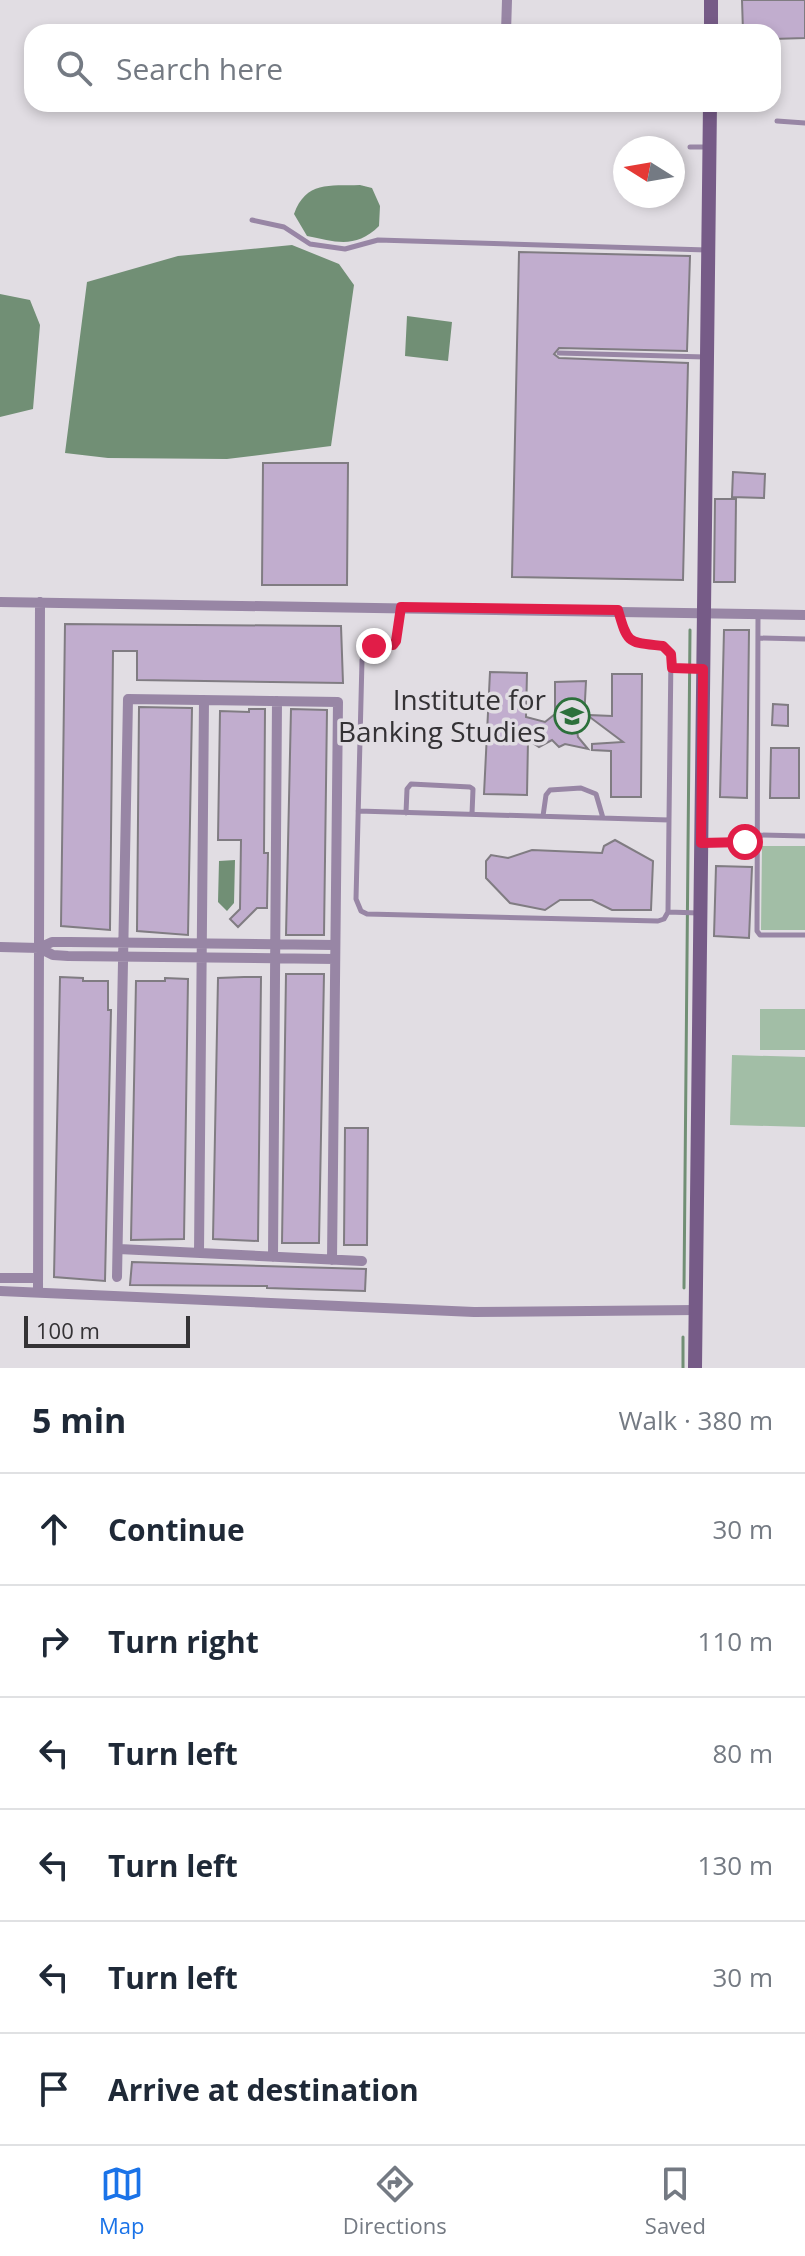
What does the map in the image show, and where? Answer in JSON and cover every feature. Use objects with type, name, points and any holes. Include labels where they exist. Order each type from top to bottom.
[{"type":"street","points":[[506,24],[507,0]]},
{"type":"street","points":[[711,0],[711,24]]},
{"type":"street","points":[[695,1368],[700,669],[704,612],[710,112]]},
{"type":"street","points":[[0,602],[805,615]]},
{"type":"street","points":[[38,1293],[40,602]]},
{"type":"street","points":[[117,1277],[128,699],[338,702],[332,1260]]},
{"type":"street","points":[[199,1253],[204,700]]},
{"type":"street","points":[[273,1257],[277,701]]},
{"type":"street","points":[[39,948],[52,942],[334,945]]},
{"type":"street","points":[[0,947],[39,948],[53,955],[335,959]]},
{"type":"street","points":[[119,1249],[362,1261]]},
{"type":"street","points":[[0,1278],[38,1278]]},
{"type":"street","points":[[0,1291],[474,1312],[696,1310]]},
{"type":"lane","points":[[777,121],[805,123]]},
{"type":"lane","points":[[690,147],[709,147]]},
{"type":"lane","points":[[252,220],[284,227],[310,244],[345,249],[378,240],[708,250]]},
{"type":"lane","points":[[559,353],[706,357]]},
{"type":"lane","points":[[401,607],[396,641],[393,645],[370,648],[362,660],[356,899],[361,911],[367,914],[658,921],[664,919],[668,912],[671,654],[663,646],[633,642],[626,636],[618,610]]},
{"type":"lane","points":[[758,613],[757,931],[760,935],[805,935]]},
{"type":"lane","points":[[758,638],[805,639]]},
{"type":"lane","points":[[672,668],[700,669]]},
{"type":"lane","points":[[406,813],[407,789],[411,784],[470,787],[473,789],[472,814]]},
{"type":"lane","points":[[543,816],[546,795],[550,790],[581,788],[596,794],[603,818]]},
{"type":"lane","points":[[358,811],[669,820]]},
{"type":"lane","points":[[701,843],[745,842],[757,835],[805,836]]},
{"type":"lane","points":[[668,912],[698,913]]},
{"type":"shaded area","points":[[360,185],[372,188],[380,206],[379,226],[354,241],[336,242],[307,236],[294,214],[305,196],[320,188]]},
{"type":"shaded area","points":[[292,245],[339,264],[354,285],[331,446],[227,459],[108,458],[65,453],[87,282],[178,256]]},
{"type":"shaded area","points":[[0,294],[30,300],[40,325],[33,409],[0,417]]},
{"type":"shaded area","points":[[407,316],[452,322],[448,361],[405,356]]},
{"type":"shaded area","points":[[762,846],[805,846],[805,930],[761,930]]},
{"type":"shaded area","points":[[235,860],[234,903],[227,911],[218,902],[219,861]]},
{"type":"shaded area","points":[[760,1009],[805,1009],[805,1050],[760,1050]]},
{"type":"shaded area","points":[[732,1055],[805,1057],[805,1127],[730,1125]]},
{"type":"building","points":[[742,0],[805,0],[805,38],[781,39],[781,24],[743,24]]},
{"type":"building","points":[[519,252],[690,256],[687,351],[559,348],[554,354],[559,358],[688,363],[683,580],[512,577]]},
{"type":"building","points":[[263,463],[348,463],[347,585],[262,585]]},
{"type":"building","points":[[733,472],[765,474],[764,498],[732,497]]},
{"type":"building","points":[[715,499],[736,499],[735,582],[714,582]]},
{"type":"building","points":[[65,624],[341,626],[343,683],[137,680],[137,651],[113,651],[110,930],[61,926]]},
{"type":"building","points":[[724,630],[749,630],[747,798],[720,797]]},
{"type":"building","points":[[490,672],[527,673],[526,717],[545,722],[555,714],[555,682],[586,681],[584,720],[579,723],[577,731],[588,749],[565,744],[559,747],[552,740],[539,747],[528,740],[527,795],[484,794]]},
{"type":"building","points":[[612,674],[642,674],[641,797],[611,797],[611,751],[592,750],[592,744],[623,742],[587,715],[612,716]]},
{"type":"building","points":[[773,704],[788,705],[788,726],[772,725]]},
{"type":"building","points":[[139,707],[192,708],[188,935],[137,931]]},
{"type":"building","points":[[249,709],[265,709],[264,853],[268,853],[267,908],[257,908],[238,927],[230,919],[240,909],[241,840],[218,840],[220,711],[249,712]]},
{"type":"building","points":[[291,709],[327,710],[324,935],[286,935]]},
{"type":"building","points":[[771,748],[799,748],[799,798],[770,798]]},
{"type":"building","points":[[615,840],[653,861],[651,910],[612,910],[592,900],[560,900],[545,910],[510,903],[486,878],[486,861],[491,855],[508,858],[532,850],[602,853],[604,846]]},
{"type":"building","points":[[716,866],[752,867],[749,938],[714,936]]},
{"type":"building","points":[[286,974],[324,974],[319,1243],[282,1243]]},
{"type":"building","points":[[60,977],[108,981],[108,1010],[111,1010],[105,1281],[54,1277]]},
{"type":"building","points":[[261,977],[258,1241],[213,1239],[218,978]]},
{"type":"building","points":[[165,978],[188,979],[184,1239],[131,1240],[136,981],[165,981]]},
{"type":"building","points":[[345,1128],[368,1128],[367,1245],[344,1245]]},
{"type":"building","points":[[132,1262],[366,1269],[365,1291],[267,1286],[130,1285]]},
{"type":"waterway","points":[[684,1288],[690,630]]},
{"type":"waterway","points":[[683,1337],[683,1368]]},
{"type":"place","name":"Institute for Banking Studies","points":[[572,716]]},
{"type":"route","points":[[374,646],[393,645],[396,641],[401,607],[618,610],[626,636],[633,642],[668,649],[672,668],[703,669],[701,843],[745,842]]}]
